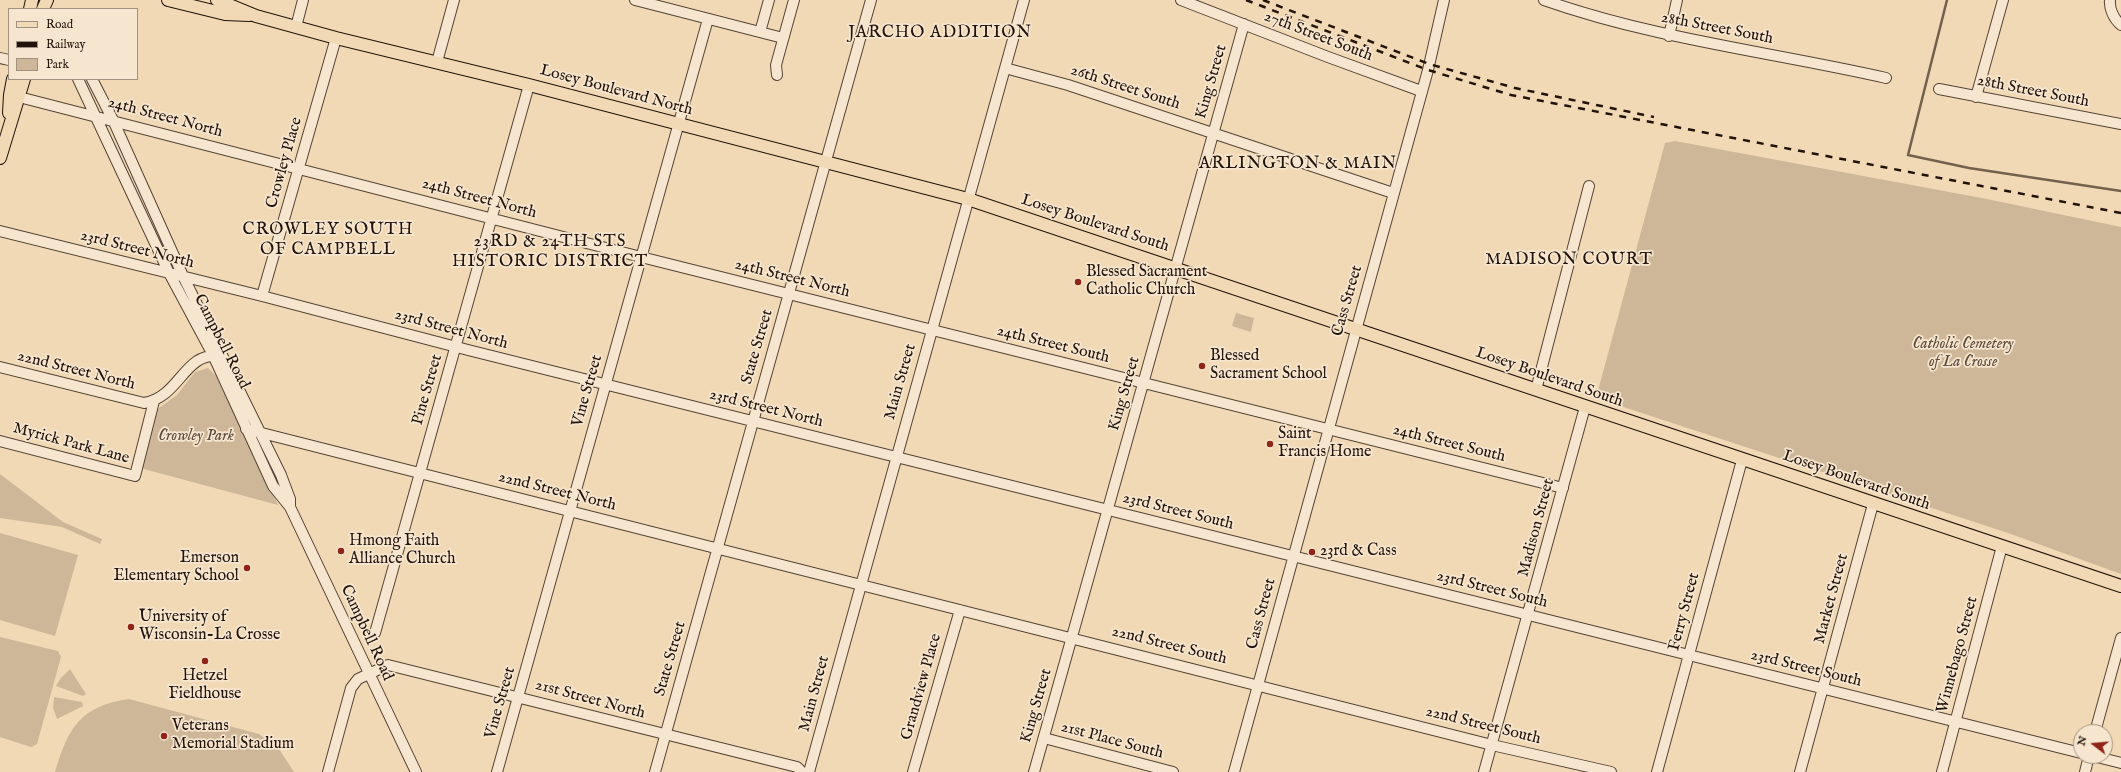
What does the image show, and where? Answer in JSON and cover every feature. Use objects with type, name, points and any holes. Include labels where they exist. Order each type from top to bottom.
[{"type":"main road","name":"Losey Boulevard North","points":[[168,0],[225,14],[256,16]]},
{"type":"main road","name":"Losey Boulevard North","points":[[217,0],[256,16],[336,38],[529,85],[968,199]]},
{"type":"main road","points":[[9,122],[10,95],[13,80]]},
{"type":"main road","points":[[0,158],[9,122],[24,80]]},
{"type":"main road","name":"Losey Boulevard South","points":[[968,199],[2121,586]]},
{"type":"street","points":[[296,26],[303,0]]},
{"type":"street","points":[[437,62],[454,0]]},
{"type":"street","points":[[635,0],[664,4],[708,19],[783,38]]},
{"type":"street","points":[[760,32],[769,0]]},
{"type":"street","points":[[777,75],[776,65],[794,0]]},
{"type":"street","name":"State Street","points":[[654,772],[871,0]]},
{"type":"street","name":"Main Street","points":[[809,772],[931,329],[1024,0]]},
{"type":"street","name":"27th Street South","points":[[1181,0],[1370,74],[1421,91]]},
{"type":"street","name":"Cass Street","points":[[1234,772],[1421,91],[1444,0]]},
{"type":"street","name":"28th Street South","points":[[1544,0],[1583,14],[1669,36],[1886,78]]},
{"type":"street","points":[[1669,36],[1677,0]]},
{"type":"street","points":[[1976,97],[2003,0]]},
{"type":"street","points":[[2110,0],[2109,6],[2116,21],[2121,25]]},
{"type":"street","name":"Vine Street","points":[[497,772],[708,19]]},
{"type":"street","name":"King Street","points":[[1034,772],[1244,24]]},
{"type":"street","name":"Crowley Place","points":[[262,296],[336,38]]},
{"type":"street","name":"26th Street South","points":[[1005,68],[1068,85],[1393,193]]},
{"type":"street","name":"Campbell Road","points":[[78,80],[169,273],[213,355],[273,486],[290,507],[416,772]]},
{"type":"street","name":"Campbell Road","points":[[93,80],[113,120],[183,276],[285,485],[290,499],[290,507]]},
{"type":"street","name":"Pine Street","points":[[375,633],[529,85]]},
{"type":"street","name":"28th Street South","points":[[1939,90],[2121,124]]},
{"type":"street","name":"24th Street North","points":[[19,97],[95,115],[641,258],[931,329]]},
{"type":"street","points":[[1536,390],[1589,186]]},
{"type":"street","name":"23rd Street North","points":[[0,231],[896,457]]},
{"type":"street","name":"24th Street South","points":[[931,329],[1563,488]]},
{"type":"street","name":"22nd Street North","points":[[0,367],[134,402],[154,401],[168,393],[196,361],[213,355],[223,356]]},
{"type":"street","name":"Myrick Park Lane","points":[[0,441],[135,476],[154,401]]},
{"type":"street","name":"Madison Street","points":[[1484,772],[1529,615],[1585,407]]},
{"type":"street","name":"22nd Street North","points":[[246,429],[860,585]]},
{"type":"street","name":"23rd Street South","points":[[896,457],[2073,751]]},
{"type":"street","name":"Ferry Street","points":[[1657,772],[1742,460]]},
{"type":"street","name":"Market Street","points":[[1800,772],[1874,504]]},
{"type":"street","name":"Winnebago Street","points":[[1942,772],[2002,546]]},
{"type":"street","name":"22nd Street South","points":[[860,585],[1258,684],[1492,745],[1611,772]]},
{"type":"street","name":"Grandview Place","points":[[913,772],[960,610]]},
{"type":"street","points":[[2097,724],[2121,638]]},
{"type":"street","name":"21st Street North","points":[[368,672],[388,666],[518,697],[664,736],[797,767],[802,772]]},
{"type":"street","points":[[328,772],[351,688],[358,678],[368,672]]},
{"type":"street","name":"21st Place South","points":[[1044,738],[1173,772]]},
{"type":"green space","name":"Catholic Cemetery of La Crosse","points":[[1675,141],[1987,199],[2121,227],[2121,574],[2008,533],[1596,398],[1665,143]]},
{"type":"green space","points":[[1236,313],[1254,318],[1251,332],[1232,326]]},
{"type":"green space","name":"Crowley Park","points":[[208,368],[216,376],[278,505],[140,468],[155,411],[177,395],[195,372]]},
{"type":"green space","points":[[0,474],[63,522],[102,539],[100,544],[62,527],[0,518]]},
{"type":"green space","points":[[0,533],[78,555],[55,636],[0,620]]},
{"type":"green space","points":[[0,637],[58,651],[61,657],[37,744],[31,747],[0,737]]},
{"type":"green space","points":[[70,669],[86,694],[83,696],[56,686],[60,679]]},
{"type":"green space","points":[[54,697],[82,702],[83,706],[57,719],[53,708]]},
{"type":"green space","name":"Veterans Memorial Stadium","points":[[129,699],[259,734],[279,749],[294,772],[55,772],[65,743],[71,731],[78,722],[87,714],[99,707],[112,702]]},
{"type":"waterway","points":[[1947,0],[1908,155],[1969,168],[2121,191]]},
{"type":"railway","points":[[1246,0],[1428,70],[1511,95],[2121,213]]},
{"type":"railway","points":[[1263,0],[1429,64],[1515,88],[1654,117]]},
{"type":"place","name":"Blessed Sacrament Catholic Church","points":[[1078,282]]},
{"type":"place","name":"Blessed Sacrament School","points":[[1202,366]]},
{"type":"place","name":"Saint Francis Home","points":[[1270,444]]},
{"type":"place","name":"Hmong Faith Alliance Church","points":[[341,551]]},
{"type":"place","name":"23rd & Cass","points":[[1312,552]]},
{"type":"place","name":"Emerson Elementary School","points":[[247,568]]},
{"type":"place","name":"University of Wisconsin-La Crosse","points":[[131,627]]},
{"type":"place","name":"Hetzel Fieldhouse","points":[[205,661]]},
{"type":"place","name":"Veterans Memorial Stadium","points":[[164,736]]},
{"type":"district","name":"JARCHO ADDITION","points":[[940,34]]},
{"type":"district","name":"ARLINGTON & MAIN","points":[[1298,165]]},
{"type":"district","name":"CROWLEY SOUTH OF CAMPBELL","points":[[328,241]]},
{"type":"district","name":"23RD & 24TH STS HISTORIC DISTRICT","points":[[550,253]]},
{"type":"district","name":"MADISON COURT","points":[[1569,261]]}]
